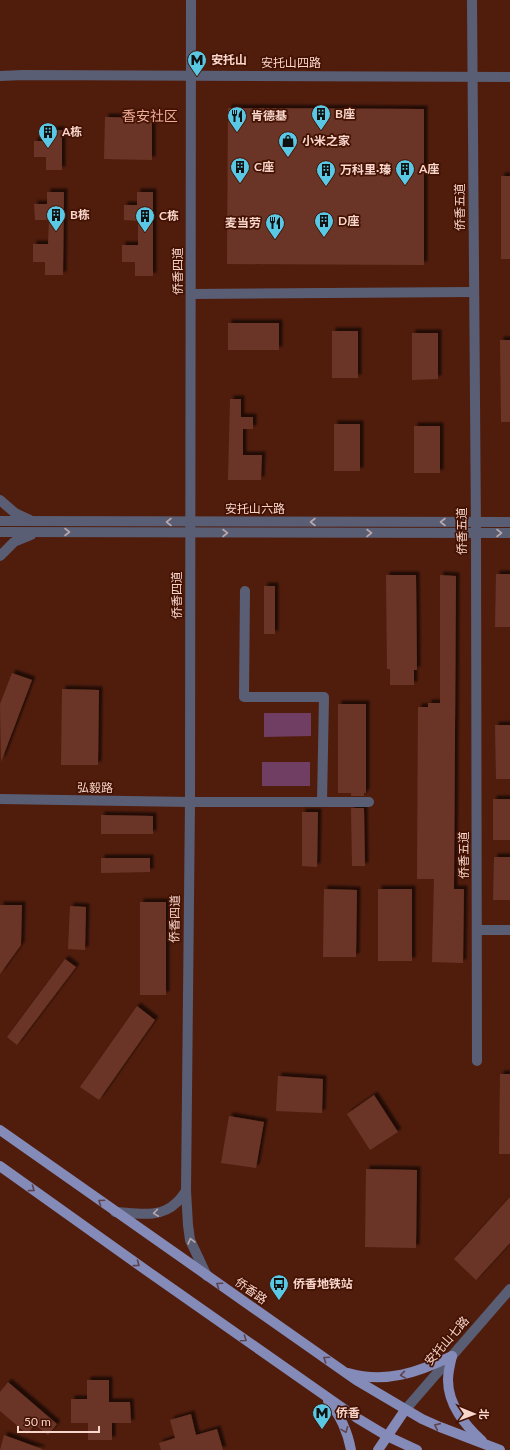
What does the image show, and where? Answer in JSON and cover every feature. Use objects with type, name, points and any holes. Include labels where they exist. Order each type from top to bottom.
[{"type":"main road","name":"侨香路","points":[[0,1130],[342,1371],[405,1410],[440,1427],[500,1450]]},
{"type":"main road","points":[[0,1166],[357,1418],[387,1436],[417,1450]]},
{"type":"main road","points":[[342,1371],[370,1377],[398,1376],[428,1368],[452,1356]]},
{"type":"main road","points":[[452,1356],[448,1381],[451,1396],[460,1418],[486,1445]]},
{"type":"main road","points":[[317,1390],[334,1408],[343,1425],[351,1450]]},
{"type":"main road","points":[[378,1450],[405,1410]]},
{"type":"main road","points":[[387,1436],[387,1450]]},
{"type":"street","name":"侨香四道","points":[[191,0],[190,802],[186,1191],[190,1240],[207,1276]]},
{"type":"street","name":"侨香五道","points":[[472,0],[476,533],[477,1061]]},
{"type":"street","name":"安托山四路","points":[[0,76],[191,75],[510,77]]},
{"type":"street","points":[[191,294],[473,292]]},
{"type":"street","points":[[0,500],[15,513],[29,520],[38,522]]},
{"type":"street","name":"安托山六路","points":[[0,521],[510,522]]},
{"type":"street","name":"安托山六路","points":[[0,532],[510,533]]},
{"type":"street","points":[[0,556],[9,546],[20,538],[48,532]]},
{"type":"street","points":[[245,591],[244,696],[324,697],[322,802]]},
{"type":"street","name":"弘毅路","points":[[0,799],[190,802],[369,802]]},
{"type":"street","points":[[477,930],[510,930]]},
{"type":"street","points":[[115,1212],[156,1214],[177,1203],[186,1191]]},
{"type":"street","name":"安托山七路","points":[[405,1410],[510,1289]]},
{"type":"shaded area","points":[[264,713],[311,713],[311,736],[264,737]]},
{"type":"shaded area","points":[[262,762],[310,762],[310,786],[262,786]]},
{"type":"building","name":"万科里·瑧","points":[[228,108],[424,109],[424,265],[227,264]]},
{"type":"building","points":[[105,117],[152,118],[152,160],[104,159]]},
{"type":"building","name":"A栋","points":[[45,130],[62,130],[62,170],[46,170],[46,157],[34,157],[34,141],[45,141]]},
{"type":"building","points":[[501,176],[510,176],[510,259],[501,259]]},
{"type":"building","name":"B栋","points":[[47,192],[64,192],[63,275],[45,275],[45,262],[33,262],[33,244],[48,244],[49,220],[35,220],[34,204],[47,204]]},
{"type":"building","name":"C栋","points":[[137,192],[153,192],[153,276],[135,276],[135,262],[122,262],[122,245],[138,245],[138,221],[124,220],[124,205],[137,205]]},
{"type":"building","points":[[228,323],[279,323],[279,350],[228,350]]},
{"type":"building","points":[[332,331],[358,331],[358,378],[332,378]]},
{"type":"building","points":[[412,333],[438,333],[438,379],[412,380]]},
{"type":"building","points":[[500,340],[510,340],[510,422],[501,422]]},
{"type":"building","points":[[230,399],[241,399],[241,417],[253,417],[253,429],[243,429],[243,455],[262,455],[261,480],[228,480]]},
{"type":"building","points":[[334,424],[360,424],[360,471],[334,471]]},
{"type":"building","points":[[414,426],[440,426],[440,473],[414,473]]},
{"type":"building","points":[[496,574],[510,574],[510,627],[495,627]]},
{"type":"building","points":[[386,575],[416,575],[417,670],[414,670],[414,685],[390,685],[390,669],[387,669]]},
{"type":"building","points":[[440,575],[456,576],[454,889],[464,889],[463,963],[432,962],[434,879],[417,879],[418,707],[428,707],[428,703],[440,703]]},
{"type":"building","points":[[264,586],[275,586],[275,634],[264,634]]},
{"type":"building","points":[[12,673],[32,680],[1,762],[0,704]]},
{"type":"building","points":[[62,689],[99,690],[98,765],[61,765]]},
{"type":"building","points":[[338,704],[366,704],[366,793],[364,793],[364,796],[351,796],[351,793],[338,793]]},
{"type":"building","points":[[495,725],[510,725],[510,779],[496,779]]},
{"type":"building","points":[[493,799],[510,799],[510,840],[493,840]]},
{"type":"building","points":[[351,808],[364,808],[365,866],[352,866]]},
{"type":"building","points":[[302,812],[318,812],[317,867],[302,866]]},
{"type":"building","points":[[101,815],[153,816],[153,834],[101,834]]},
{"type":"building","points":[[494,857],[510,857],[510,900],[493,900]]},
{"type":"building","points":[[101,858],[150,858],[150,872],[101,873]]},
{"type":"building","points":[[324,889],[357,890],[356,957],[323,957]]},
{"type":"building","points":[[378,889],[412,889],[412,961],[378,961]]},
{"type":"building","points":[[140,902],[166,902],[166,995],[140,995]]},
{"type":"building","points":[[0,905],[22,905],[21,945],[0,974]]},
{"type":"building","points":[[70,906],[86,907],[85,950],[68,949]]},
{"type":"building","points":[[65,959],[76,967],[17,1045],[7,1037]]},
{"type":"building","points":[[137,1006],[155,1020],[99,1100],[80,1087]]},
{"type":"building","points":[[500,1074],[510,1074],[510,1154],[499,1154]]},
{"type":"building","points":[[278,1076],[323,1079],[322,1113],[276,1111]]},
{"type":"building","points":[[374,1095],[398,1132],[370,1150],[347,1114]]},
{"type":"building","points":[[229,1116],[264,1122],[256,1168],[221,1163]]},
{"type":"building","points":[[366,1169],[417,1170],[416,1248],[365,1247]]},
{"type":"building","points":[[510,1197],[510,1243],[476,1280],[454,1259]]},
{"type":"building","points":[[87,1380],[109,1380],[109,1402],[130,1402],[131,1423],[112,1423],[112,1440],[88,1440],[88,1423],[71,1423],[71,1399],[87,1399]]},
{"type":"building","points":[[8,1382],[57,1424],[48,1435],[35,1425],[27,1434],[0,1411],[0,1392]]},
{"type":"building","points":[[191,1414],[196,1435],[217,1429],[223,1450],[161,1450],[159,1443],[175,1438],[170,1420]]},
{"type":"building","points":[[4,1435],[42,1449],[42,1450],[0,1450]]},
{"type":"place","name":"安托山","points":[[197,77]]},
{"type":"place","name":"B座","points":[[321,131]]},
{"type":"place","name":"肯德基","points":[[237,133]]},
{"type":"place","name":"A栋","points":[[48,149]]},
{"type":"place","name":"小米之家","points":[[288,158]]},
{"type":"place","name":"C座","points":[[240,184]]},
{"type":"place","name":"A座","points":[[405,186]]},
{"type":"place","name":"万科里·瑧","points":[[326,187]]},
{"type":"place","name":"B栋","points":[[56,232]]},
{"type":"place","name":"C栋","points":[[145,233]]},
{"type":"place","name":"D座","points":[[324,238]]},
{"type":"place","name":"麦当劳","points":[[275,240]]},
{"type":"place","name":"侨香地铁站","points":[[279,1301]]},
{"type":"place","name":"侨香","points":[[322,1430]]},
{"type":"district","name":"香安社区","points":[[150,116]]}]
